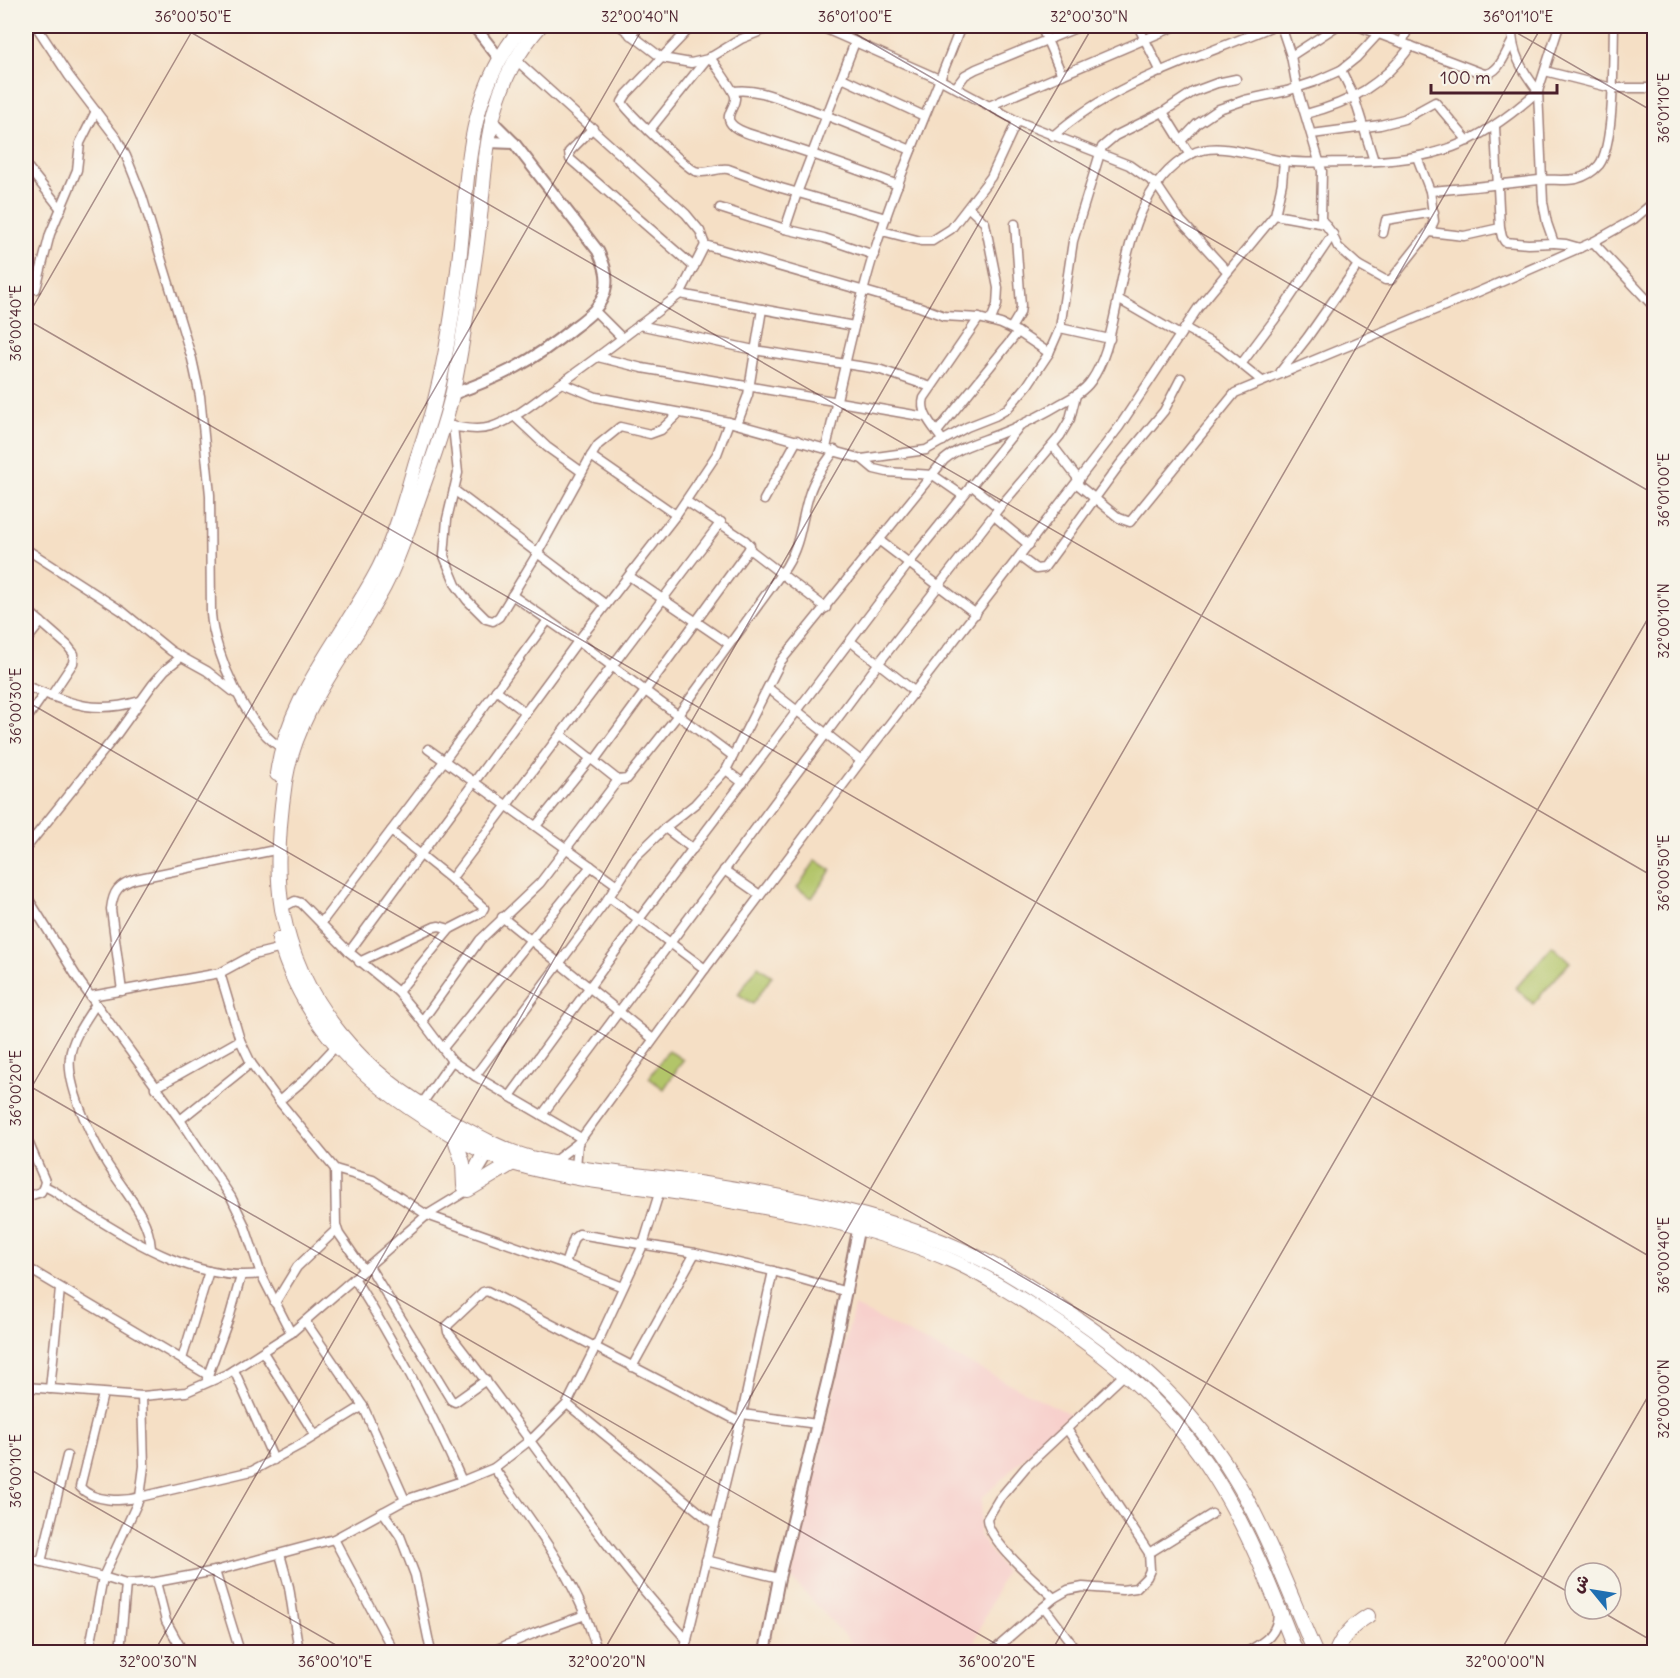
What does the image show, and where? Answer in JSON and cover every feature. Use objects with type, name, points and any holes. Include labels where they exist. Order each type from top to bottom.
[{"type":"main road","points":[[523,26],[499,58],[475,120],[459,265],[436,397],[401,513],[380,566],[329,661],[290,759],[279,833],[278,866],[282,908],[292,948],[312,992],[334,1028],[347,1044],[380,1075],[421,1105],[513,1163],[570,1177],[759,1206],[859,1229],[927,1250],[987,1278],[1094,1347],[1126,1373],[1174,1421],[1215,1476],[1247,1536],[1293,1646],[1307,1634]]},
{"type":"main road","points":[[540,26],[515,59],[503,83],[490,120],[473,266],[448,425],[394,565],[368,614],[329,661],[299,704],[282,748],[273,807],[270,851],[274,915],[282,948],[295,980],[314,1016],[336,1046],[376,1084],[407,1107],[454,1136],[488,1147],[576,1168],[696,1182],[861,1215],[932,1237],[994,1265],[1102,1334],[1148,1372],[1182,1406],[1225,1463],[1244,1494],[1270,1547],[1315,1653]]},
{"type":"main road","points":[[459,265],[473,266]]},
{"type":"main road","points":[[454,1136],[463,1163],[465,1189],[513,1163]]},
{"type":"main road","points":[[987,1278],[994,1265]]},
{"type":"main road","points":[[1336,1653],[1348,1631],[1368,1616]]},
{"type":"street","points":[[36,26],[69,76],[122,148],[142,196],[192,359],[200,396],[209,475],[212,625],[218,648],[238,695],[261,731],[269,740],[282,748]]},
{"type":"street","points":[[474,26],[499,58]]},
{"type":"street","points":[[620,26],[662,58],[682,63],[708,58],[741,39],[774,26]]},
{"type":"street","points":[[630,34],[638,26]]},
{"type":"street","points":[[692,26],[622,102],[649,131],[694,171],[709,172],[728,169],[797,193],[886,218]]},
{"type":"street","points":[[819,26],[956,87],[1017,121],[1129,165],[1156,184],[1181,221],[1227,271]]},
{"type":"street","points":[[826,448],[854,326],[886,218],[960,28],[975,26]]},
{"type":"street","points":[[1041,26],[1062,75]]},
{"type":"street","points":[[956,87],[965,75],[976,69],[1081,26]]},
{"type":"street","points":[[1138,26],[1161,72]]},
{"type":"street","points":[[989,106],[1176,26]]},
{"type":"street","points":[[1053,136],[1086,110],[1161,72],[1273,26]]},
{"type":"street","points":[[1281,26],[1292,56],[1297,88],[1323,176],[1320,216],[1333,234],[1338,247],[1358,265],[1385,280],[1391,280],[1430,232],[1434,221],[1430,191],[1417,157]]},
{"type":"street","points":[[1292,56],[1337,26]]},
{"type":"street","points":[[1358,26],[1488,74],[1497,68],[1512,42]]},
{"type":"street","points":[[1306,114],[1330,108],[1378,82],[1399,61],[1406,44],[1409,26]]},
{"type":"street","points":[[1512,26],[1512,42],[1522,68],[1538,92]]},
{"type":"street","points":[[1554,243],[1545,216],[1538,92],[1559,26]]},
{"type":"street","points":[[1430,191],[1574,179],[1585,176],[1599,165],[1607,146],[1614,26]]},
{"type":"street","points":[[1181,141],[1197,124],[1218,109],[1297,88],[1341,70],[1356,58],[1378,34]]},
{"type":"street","points":[[785,229],[855,42]]},
{"type":"street","points":[[708,58],[733,91],[736,99],[729,121],[735,127],[752,135],[813,153],[898,185]]},
{"type":"street","points":[[649,131],[708,58]]},
{"type":"street","points":[[515,59],[686,214],[700,231],[705,245],[680,294],[562,383],[501,423],[482,429],[448,425],[458,467],[447,519],[444,556],[456,585],[478,613],[490,621],[499,617],[598,445],[620,427],[650,434],[661,430],[679,412]]},
{"type":"street","points":[[1341,70],[1365,126],[1374,161]]},
{"type":"street","points":[[1545,71],[1612,88],[1654,88]]},
{"type":"street","points":[[842,78],[924,116]]},
{"type":"street","points":[[862,459],[926,450],[1006,409],[1027,386],[1049,353],[1060,328],[1073,241],[1098,152],[1115,136],[1163,112],[1203,88],[1236,79]]},
{"type":"street","points":[[733,91],[752,90],[828,115],[911,150]]},
{"type":"street","points":[[475,1076],[609,897],[635,856],[695,804],[726,770],[781,661],[944,460],[957,451],[1020,425],[1076,395],[1090,382],[1101,365],[1110,339],[1133,234],[1156,184],[1176,165],[1190,154],[1220,149],[1284,161],[1374,161],[1417,157],[1439,152],[1468,141],[1495,127],[1538,92]]},
{"type":"street","points":[[1312,134],[1404,119],[1437,102],[1468,141]]},
{"type":"street","points":[[36,289],[50,234],[77,170],[80,143],[96,111]]},
{"type":"street","points":[[1163,112],[1190,154]]},
{"type":"street","points":[[453,394],[510,372],[531,360],[595,311],[606,285],[606,270],[598,250],[514,143],[490,120]]},
{"type":"street","points":[[882,231],[921,241],[932,241],[951,230],[991,177],[1017,121]]},
{"type":"street","points":[[1495,127],[1500,228],[1503,240],[1528,244],[1566,244],[1580,248]]},
{"type":"street","points":[[593,128],[569,152],[570,159],[694,267]]},
{"type":"street","points":[[488,142],[514,143]]},
{"type":"street","points":[[553,1162],[579,1141],[861,761],[1119,427],[1227,271],[1275,215],[1284,161]]},
{"type":"street","points":[[26,165],[61,208]]},
{"type":"street","points":[[1053,446],[1078,482],[1095,499],[1123,521],[1130,522],[1233,394],[1580,248],[1634,219],[1654,202]]},
{"type":"street","points":[[720,208],[874,255]]},
{"type":"street","points":[[969,208],[985,223],[996,277],[999,300],[991,320]]},
{"type":"street","points":[[1383,233],[1386,220],[1434,212]]},
{"type":"street","points":[[1275,215],[1324,224]]},
{"type":"street","points":[[937,432],[1014,330],[1021,306],[1015,224]]},
{"type":"street","points":[[1430,232],[1464,237],[1500,228]]},
{"type":"street","points":[[1242,363],[1281,312],[1333,234]]},
{"type":"street","points":[[1593,242],[1653,303]]},
{"type":"street","points":[[705,245],[944,316],[991,320],[1014,330],[1049,353]]},
{"type":"street","points":[[1279,374],[1358,265]]},
{"type":"street","points":[[680,294],[854,326]]},
{"type":"street","points":[[1118,299],[1183,332],[1214,343],[1262,381]]},
{"type":"street","points":[[349,952],[578,641],[676,515],[717,454],[746,401],[762,309]]},
{"type":"street","points":[[595,311],[621,337]]},
{"type":"street","points":[[944,441],[926,417],[922,403],[979,318]]},
{"type":"street","points":[[639,325],[754,350],[878,369],[931,387]]},
{"type":"street","points":[[1060,328],[1110,339]]},
{"type":"street","points":[[598,357],[622,364],[926,417]]},
{"type":"street","points":[[1020,557],[1036,569],[1044,568],[1120,464],[1164,411],[1181,378]]},
{"type":"street","points":[[562,383],[596,397],[733,423],[835,450],[862,459],[874,469],[933,475],[962,495]]},
{"type":"street","points":[[543,1115],[878,664],[999,508],[1053,446],[1066,426],[1076,395]]},
{"type":"street","points":[[514,416],[547,447],[582,472]]},
{"type":"street","points":[[510,1096],[640,918],[909,563],[1020,425]]},
{"type":"street","points":[[764,500],[797,440]]},
{"type":"street","points":[[561,735],[618,780],[627,779],[678,715],[781,574],[796,550],[814,482],[835,450]]},
{"type":"street","points":[[591,456],[676,515]]},
{"type":"street","points":[[971,485],[999,508]]},
{"type":"street","points":[[454,490],[606,605]]},
{"type":"street","points":[[686,501],[748,542],[749,549],[826,608]]},
{"type":"street","points":[[994,516],[1029,545]]},
{"type":"street","points":[[451,879],[721,522]]},
{"type":"street","points":[[880,541],[976,614]]},
{"type":"street","points":[[26,549],[122,611],[181,657],[207,672],[238,695]]},
{"type":"street","points":[[536,826],[592,760],[749,549]]},
{"type":"street","points":[[629,576],[729,644]]},
{"type":"street","points":[[512,595],[613,666],[733,756]]},
{"type":"street","points":[[26,609],[74,654],[73,663],[44,693],[26,720]]},
{"type":"street","points":[[321,923],[548,620]]},
{"type":"street","points":[[26,641],[41,622]]},
{"type":"street","points":[[850,641],[914,692]]},
{"type":"street","points":[[26,848],[165,670],[181,657]]},
{"type":"street","points":[[26,681],[44,693]]},
{"type":"street","points":[[26,686],[84,706],[118,707],[140,701]]},
{"type":"street","points":[[768,688],[861,761]]},
{"type":"street","points":[[496,690],[526,713]]},
{"type":"street","points":[[428,749],[617,885]]},
{"type":"street","points":[[726,770],[743,783]]},
{"type":"street","points":[[422,1021],[480,940],[540,883],[618,780]]},
{"type":"street","points":[[665,828],[693,849]]},
{"type":"street","points":[[391,831],[484,909],[481,913],[450,928],[398,992]]},
{"type":"street","points":[[122,991],[111,909],[112,898],[119,885],[135,879],[270,851]]},
{"type":"street","points":[[443,1048],[591,866]]},
{"type":"street","points":[[724,870],[760,895]]},
{"type":"street","points":[[26,895],[80,982],[180,1120],[231,1197],[244,1224],[261,1274],[291,1333]]},
{"type":"street","points":[[609,897],[705,969]]},
{"type":"street","points":[[282,908],[298,901],[359,962],[398,992],[452,1061],[543,1115],[579,1141]]},
{"type":"street","points":[[502,917],[653,1039]]},
{"type":"street","points":[[359,962],[434,927],[450,928]]},
{"type":"street","points":[[91,996],[220,973],[247,958],[282,948]]},
{"type":"street","points":[[220,973],[240,1040],[251,1063],[279,1101],[335,1168],[373,1180],[427,1215],[624,1287]]},
{"type":"street","points":[[96,1004],[74,1044],[70,1056],[71,1078],[87,1125],[99,1151],[140,1213],[151,1248]]},
{"type":"street","points":[[26,1025],[26,1032]]},
{"type":"street","points":[[155,1088],[240,1040]]},
{"type":"street","points":[[279,1101],[304,1080],[336,1046]]},
{"type":"street","points":[[421,1105],[452,1061]]},
{"type":"street","points":[[180,1120],[251,1063]]},
{"type":"street","points":[[26,1137],[45,1181],[41,1192],[28,1194]]},
{"type":"street","points":[[576,1168],[579,1141]]},
{"type":"street","points":[[26,1387],[142,1396],[186,1392],[204,1386],[234,1370],[291,1333],[427,1215],[465,1189],[488,1147]]},
{"type":"street","points":[[335,1168],[337,1229],[366,1268],[451,1400],[455,1402],[486,1380]]},
{"type":"street","points":[[44,1186],[60,1193],[69,1201],[151,1248],[185,1264],[209,1271],[241,1276],[261,1274]]},
{"type":"street","points":[[26,1558],[103,1576],[126,1584],[156,1582],[215,1571],[334,1539],[405,1500],[494,1468],[529,1441],[567,1404],[643,1245],[660,1190]]},
{"type":"street","points":[[765,1653],[779,1578],[847,1292],[861,1215]]},
{"type":"street","points":[[275,1303],[297,1267],[337,1229]]},
{"type":"street","points":[[565,1264],[574,1238],[578,1234],[695,1253],[773,1271],[847,1292]]},
{"type":"street","points":[[632,1367],[695,1253]]},
{"type":"street","points":[[26,1267],[208,1375]]},
{"type":"street","points":[[182,1359],[209,1271]]},
{"type":"street","points":[[684,1653],[741,1418],[773,1271]]},
{"type":"street","points":[[204,1386],[241,1276]]},
{"type":"street","points":[[354,1278],[430,1411],[462,1481]]},
{"type":"street","points":[[50,1389],[60,1289]]},
{"type":"street","points":[[687,1640],[642,1588],[529,1441],[447,1328],[484,1292],[632,1367],[741,1418],[817,1424]]},
{"type":"street","points":[[305,1321],[363,1406],[405,1500]]},
{"type":"street","points":[[263,1352],[315,1435]]},
{"type":"street","points":[[234,1370],[274,1460]]},
{"type":"street","points":[[1054,1598],[1015,1561],[990,1530],[987,1519],[1013,1480],[1126,1373]]},
{"type":"street","points":[[103,1394],[80,1486],[84,1491],[127,1501],[238,1475],[274,1460],[363,1406]]},
{"type":"street","points":[[89,1653],[103,1576],[140,1497],[144,1466],[142,1396]]},
{"type":"street","points":[[567,1404],[714,1524]]},
{"type":"street","points":[[992,1653],[1054,1598],[1068,1590],[1083,1587],[1122,1590],[1136,1588],[1147,1577],[1150,1570],[1149,1553],[1067,1429]]},
{"type":"street","points":[[41,1562],[67,1456]]},
{"type":"street","points":[[494,1468],[548,1547],[578,1599],[598,1653]]},
{"type":"street","points":[[383,1512],[400,1536],[415,1575],[431,1653]]},
{"type":"street","points":[[1149,1553],[1212,1514]]},
{"type":"street","points":[[334,1539],[394,1653]]},
{"type":"street","points":[[280,1554],[289,1587],[299,1653]]},
{"type":"street","points":[[706,1560],[779,1578]]},
{"type":"street","points":[[215,1571],[240,1653]]},
{"type":"street","points":[[156,1582],[166,1621],[183,1653]]},
{"type":"street","points":[[120,1653],[126,1584]]},
{"type":"street","points":[[1044,1607],[1078,1653]]},
{"type":"street","points":[[1247,1653],[1263,1644],[1273,1633],[1278,1619],[1277,1609]]},
{"type":"street","points":[[490,1653],[535,1633],[585,1615]]},
{"type":"shaded area","points":[[854,1306],[1070,1414],[982,1498],[979,1535],[1005,1572],[974,1642],[962,1652],[860,1652],[791,1578]]},
{"type":"green space","points":[[816,860],[831,870],[812,898],[797,888]]},
{"type":"green space","points":[[1552,946],[1570,962],[1533,1004],[1516,988]]},
{"type":"green space","points":[[758,966],[772,976],[753,1004],[738,994]]},
{"type":"green space","points":[[668,1050],[683,1060],[664,1089],[649,1078]]}]
